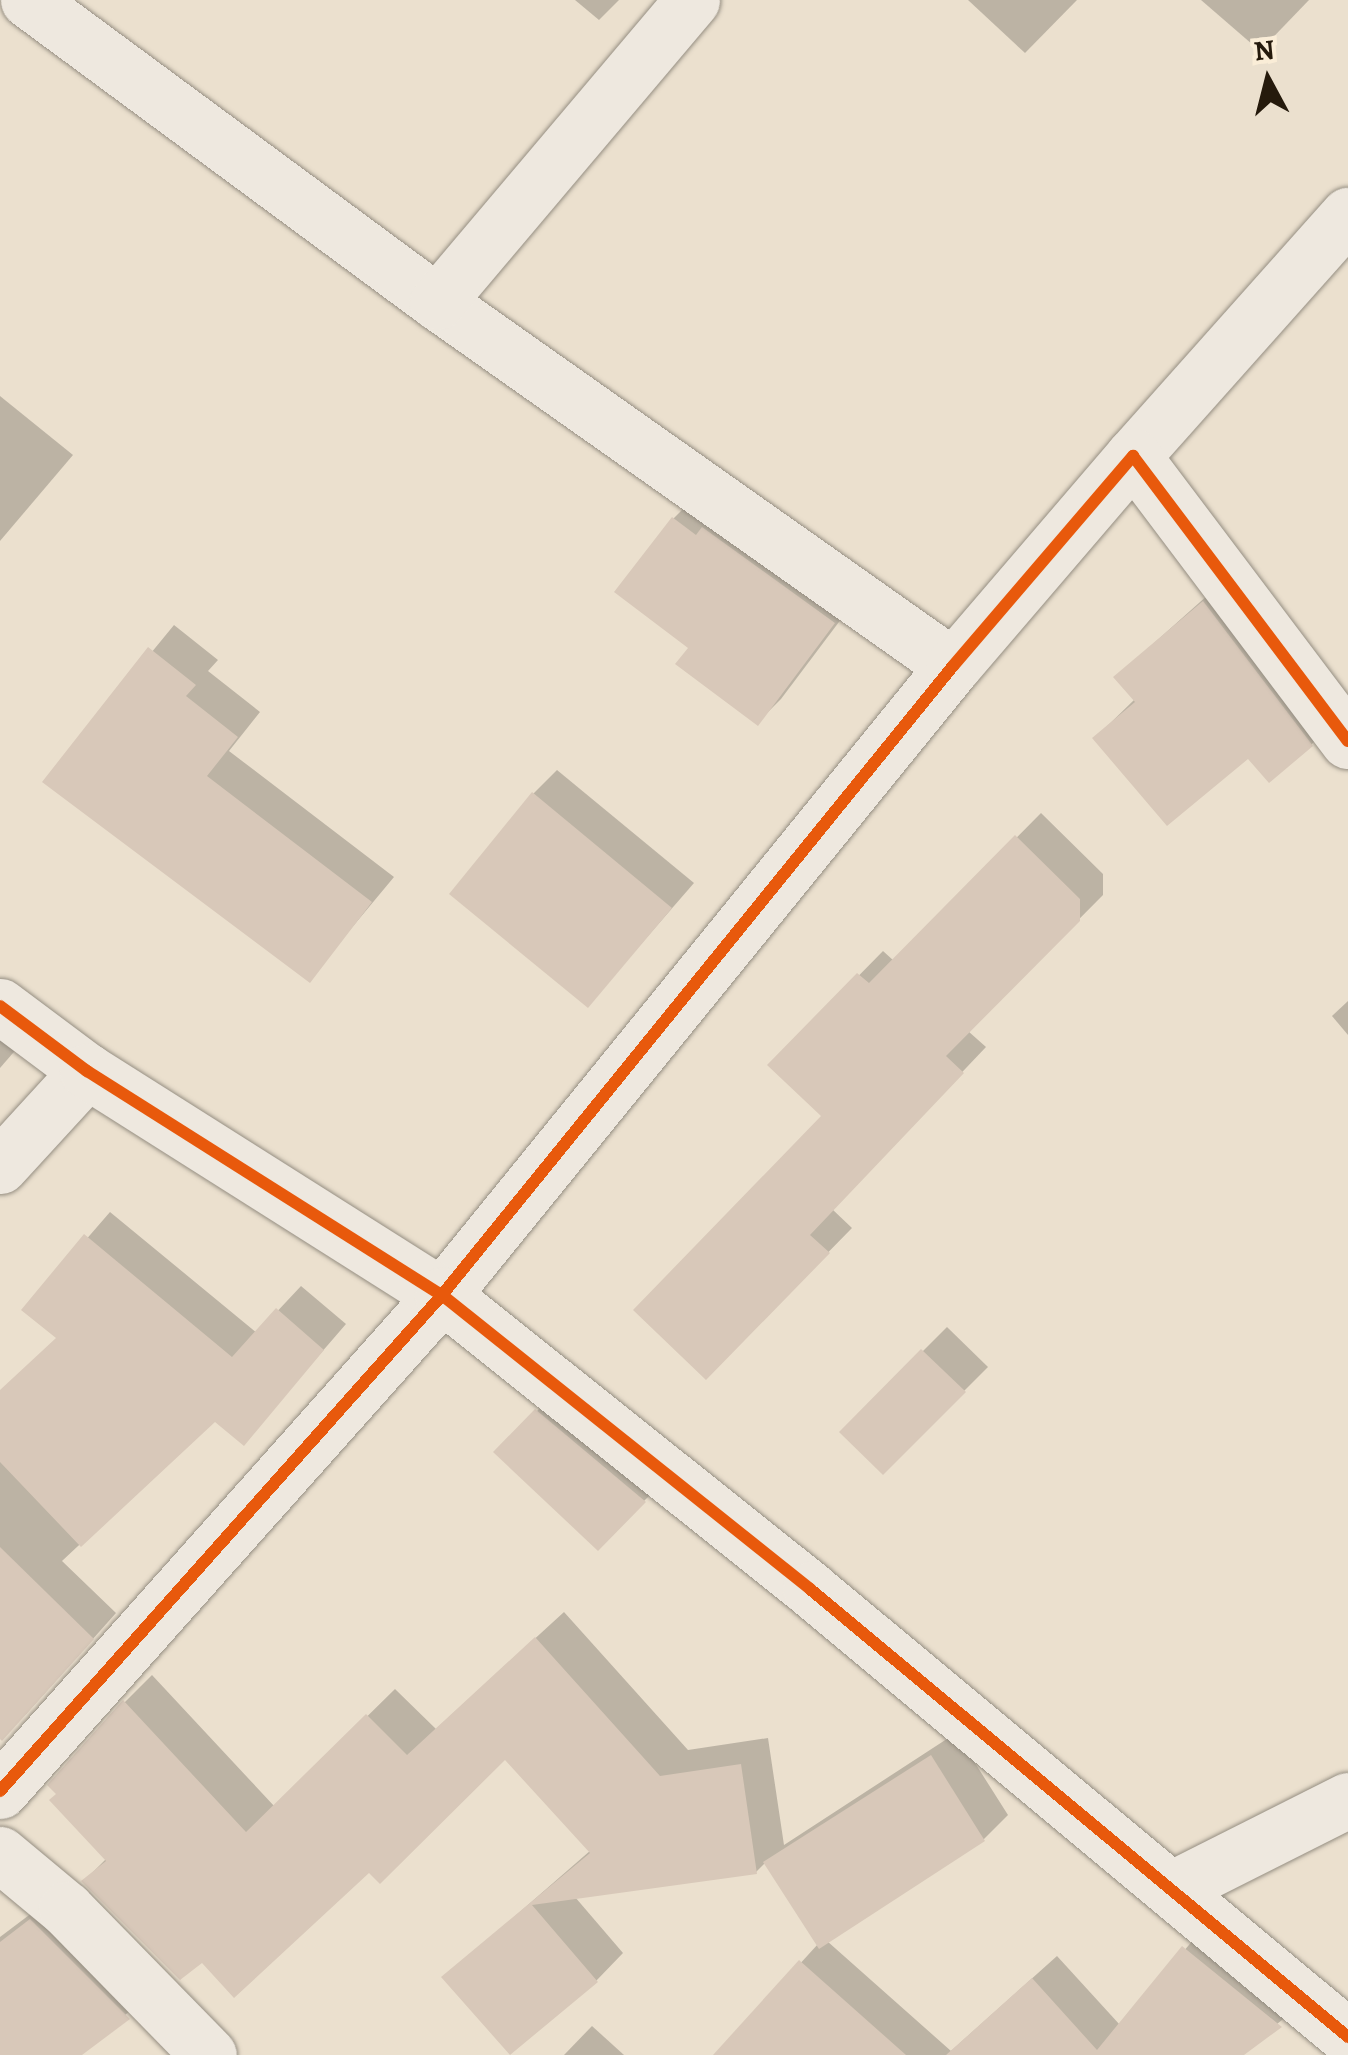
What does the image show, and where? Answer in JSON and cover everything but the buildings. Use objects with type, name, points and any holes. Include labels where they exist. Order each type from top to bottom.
[{"type":"street","points":[[28,0],[437,302],[953,666]]},
{"type":"street","points":[[437,302],[692,0]]},
{"type":"street","points":[[0,1792],[442,1295],[953,666],[1348,214]]},
{"type":"street","points":[[1133,456],[1348,741]]},
{"type":"street","points":[[0,1006],[87,1071],[442,1295],[810,1589],[1348,2037]]},
{"type":"street","points":[[0,1166],[87,1071]]},
{"type":"street","points":[[1171,1889],[1348,1800]]},
{"type":"street","points":[[0,1854],[66,1909],[209,2055]]},
{"type":"cycle path","points":[[0,1791],[442,1295],[953,666],[1133,456],[1348,741]]},
{"type":"cycle path","points":[[0,1006],[87,1071],[442,1295],[810,1589],[1348,2037]]}]
